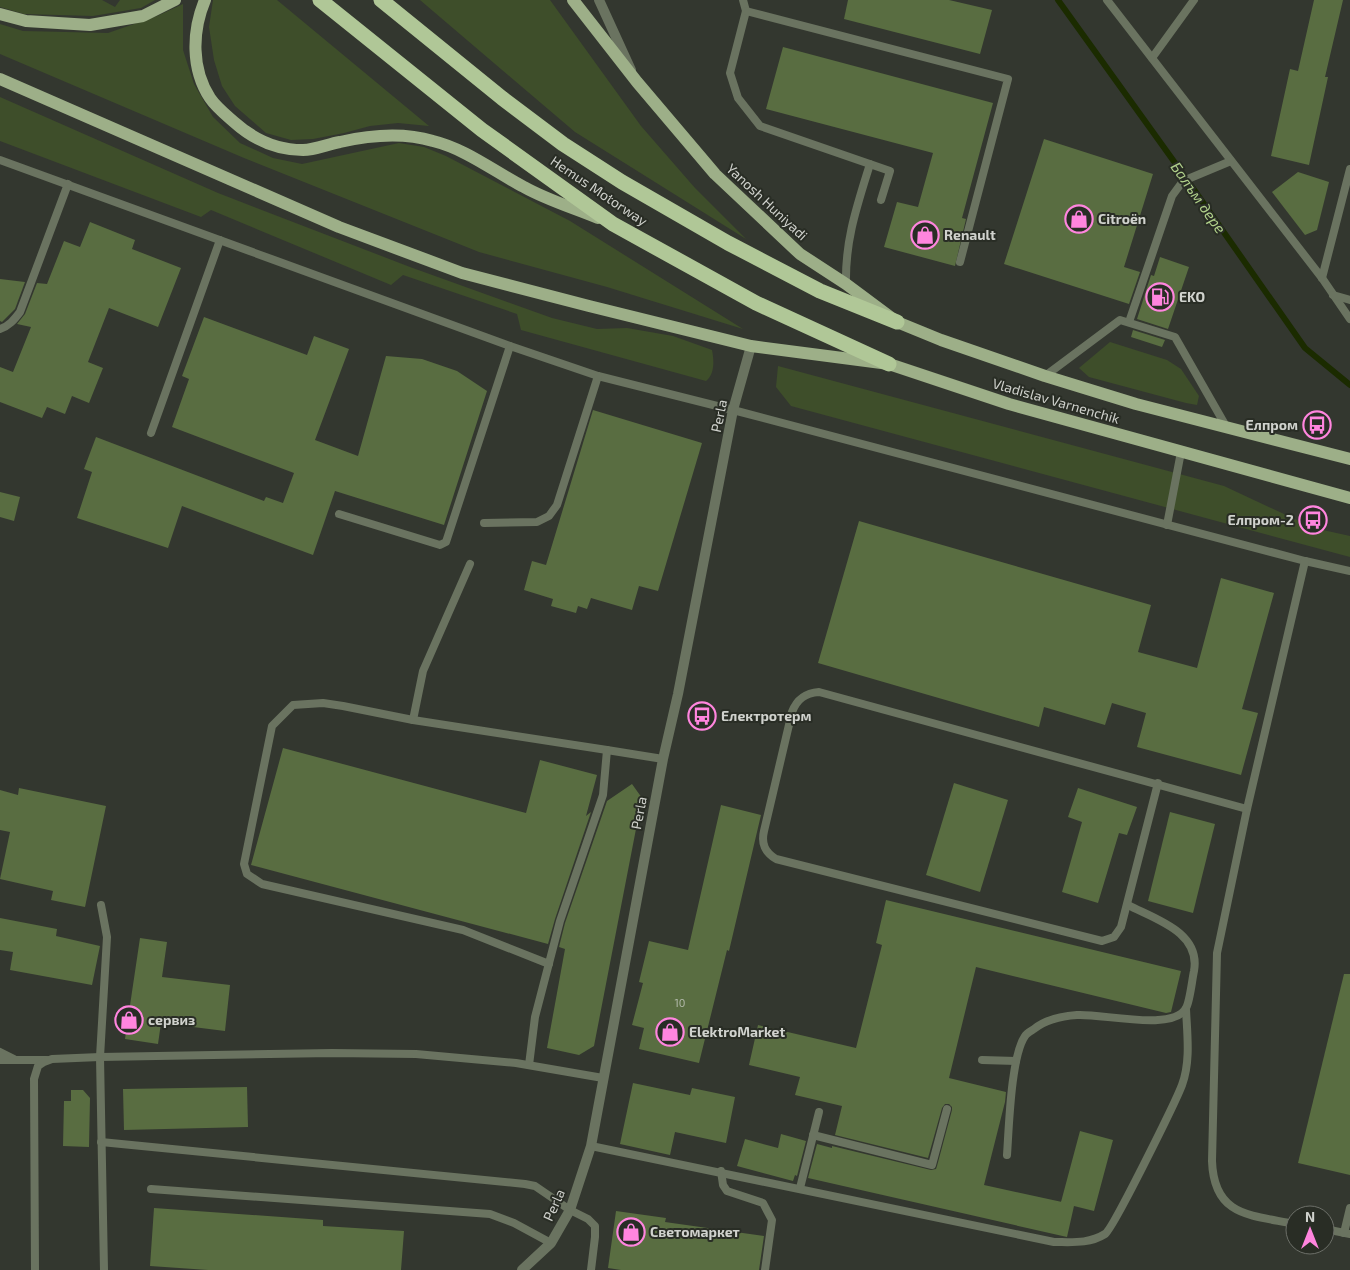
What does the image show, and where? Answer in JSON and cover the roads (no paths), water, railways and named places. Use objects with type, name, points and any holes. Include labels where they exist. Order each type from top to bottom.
[{"type":"highway","name":"Hemus Motorway","points":[[320,0],[482,130],[613,224],[756,304],[889,364]]},
{"type":"highway","name":"Hemus Motorway","points":[[381,0],[502,98],[563,144],[622,182],[728,243],[820,291],[897,322]]},
{"type":"main road","points":[[0,14],[26,21],[90,26],[143,16],[175,0]]},
{"type":"main road","points":[[205,0],[198,17],[194,38],[201,78],[210,98],[225,115],[246,133],[262,142],[304,150],[370,136],[394,134],[414,136],[451,146],[527,189],[613,224]]},
{"type":"main road","name":"Yanosh Huniyadi","points":[[573,0],[637,82],[714,174],[800,254],[846,284],[897,322]]},
{"type":"main road","name":"Vladislav Varnenchik","points":[[0,79],[339,227],[462,273],[750,346],[889,364],[1010,404],[1350,498]]},
{"type":"main road","name":"Vladislav Varnenchik","points":[[897,322],[941,340],[1045,376],[1136,404],[1350,459]]},
{"type":"street","points":[[599,0],[637,82]]},
{"type":"street","name":"Perla","points":[[522,1270],[551,1243],[570,1210],[591,1146],[663,759],[678,694],[733,410],[750,346]]},
{"type":"lane","points":[[743,0],[746,11],[730,73],[738,98],[760,126],[890,171],[881,200]]},
{"type":"lane","points":[[1107,0],[1322,278],[1350,319]]},
{"type":"lane","points":[[1152,58],[1194,0]]},
{"type":"lane","points":[[746,11],[1008,79],[960,262]]},
{"type":"lane","points":[[0,160],[510,346],[598,376],[1305,561],[1350,571]]},
{"type":"lane","points":[[1129,322],[1172,196],[1183,181],[1231,162]]},
{"type":"lane","points":[[846,284],[845,259],[851,228],[870,164]]},
{"type":"lane","points":[[1322,278],[1348,188],[1350,169]]},
{"type":"lane","points":[[0,330],[14,320],[20,312],[68,184]]},
{"type":"lane","points":[[151,433],[220,240]]},
{"type":"lane","points":[[1333,296],[1350,300]]},
{"type":"lane","points":[[1045,376],[1120,320],[1129,322],[1174,337],[1227,428]]},
{"type":"lane","points":[[339,514],[440,545],[446,542],[510,346]]},
{"type":"lane","points":[[484,523],[537,522],[549,516],[556,505],[598,376]]},
{"type":"lane","points":[[1167,524],[1181,452]]},
{"type":"lane","points":[[1285,1222],[1244,1214],[1234,1208],[1224,1201],[1212,1177],[1217,953],[1247,809],[1305,561]]},
{"type":"lane","points":[[414,720],[423,671],[470,564]]},
{"type":"lane","points":[[1158,783],[1128,905],[1118,933],[1108,940],[1096,940],[776,859],[766,850],[762,838],[792,712],[798,701],[804,696],[819,692],[1158,783],[1247,809]]},
{"type":"lane","points":[[549,964],[463,930],[262,884],[247,874],[244,864],[272,726],[293,705],[323,703],[414,720],[663,759]]},
{"type":"lane","points":[[529,1065],[535,1017],[560,921],[603,795],[607,750]]},
{"type":"lane","points":[[101,905],[106,936],[100,1057],[104,1270]]},
{"type":"lane","points":[[591,1146],[721,1171],[1054,1242],[1083,1243],[1107,1233],[1183,1084],[1188,1054],[1186,1008],[1195,965],[1192,950],[1185,937],[1176,930],[1128,905]]},
{"type":"lane","points":[[1006,1155],[1016,1056],[1026,1035],[1042,1022],[1077,1015],[1164,1020],[1178,1017],[1186,1008]]},
{"type":"lane","points":[[0,1052],[16,1060]]},
{"type":"lane","points":[[0,1060],[332,1053],[416,1054],[529,1065],[603,1078]]},
{"type":"lane","points":[[35,1270],[34,1078],[38,1066],[52,1060]]},
{"type":"lane","points":[[982,1060],[1016,1061]]},
{"type":"lane","points":[[813,1135],[932,1165],[947,1109]]},
{"type":"lane","points":[[800,1188],[819,1112]]},
{"type":"lane","points":[[101,1142],[536,1186],[570,1210],[588,1218],[594,1226],[595,1237],[591,1270]]},
{"type":"lane","points":[[721,1171],[723,1185],[727,1191],[763,1204],[772,1220],[765,1270]]},
{"type":"lane","points":[[151,1189],[490,1214],[514,1223],[551,1243]]},
{"type":"lane","points":[[1347,1234],[1350,1208]]},
{"type":"waterway","name":"Балъм дере","points":[[1058,0],[1305,348],[1350,385]]},
{"type":"place","name":"Citroën","points":[[1079,219]]},
{"type":"place","name":"Renault","points":[[925,235]]},
{"type":"place","name":"EKO","points":[[1160,297]]},
{"type":"place","name":"Елпром","points":[[1317,425]]},
{"type":"place","name":"Елпром-2","points":[[1313,520]]},
{"type":"place","name":"Електротерм","points":[[702,716]]},
{"type":"place","name":"сервиз","points":[[129,1020]]},
{"type":"place","name":"ElektroMarket","points":[[670,1032]]},
{"type":"place","name":"Светомаркет","points":[[631,1232]]}]
